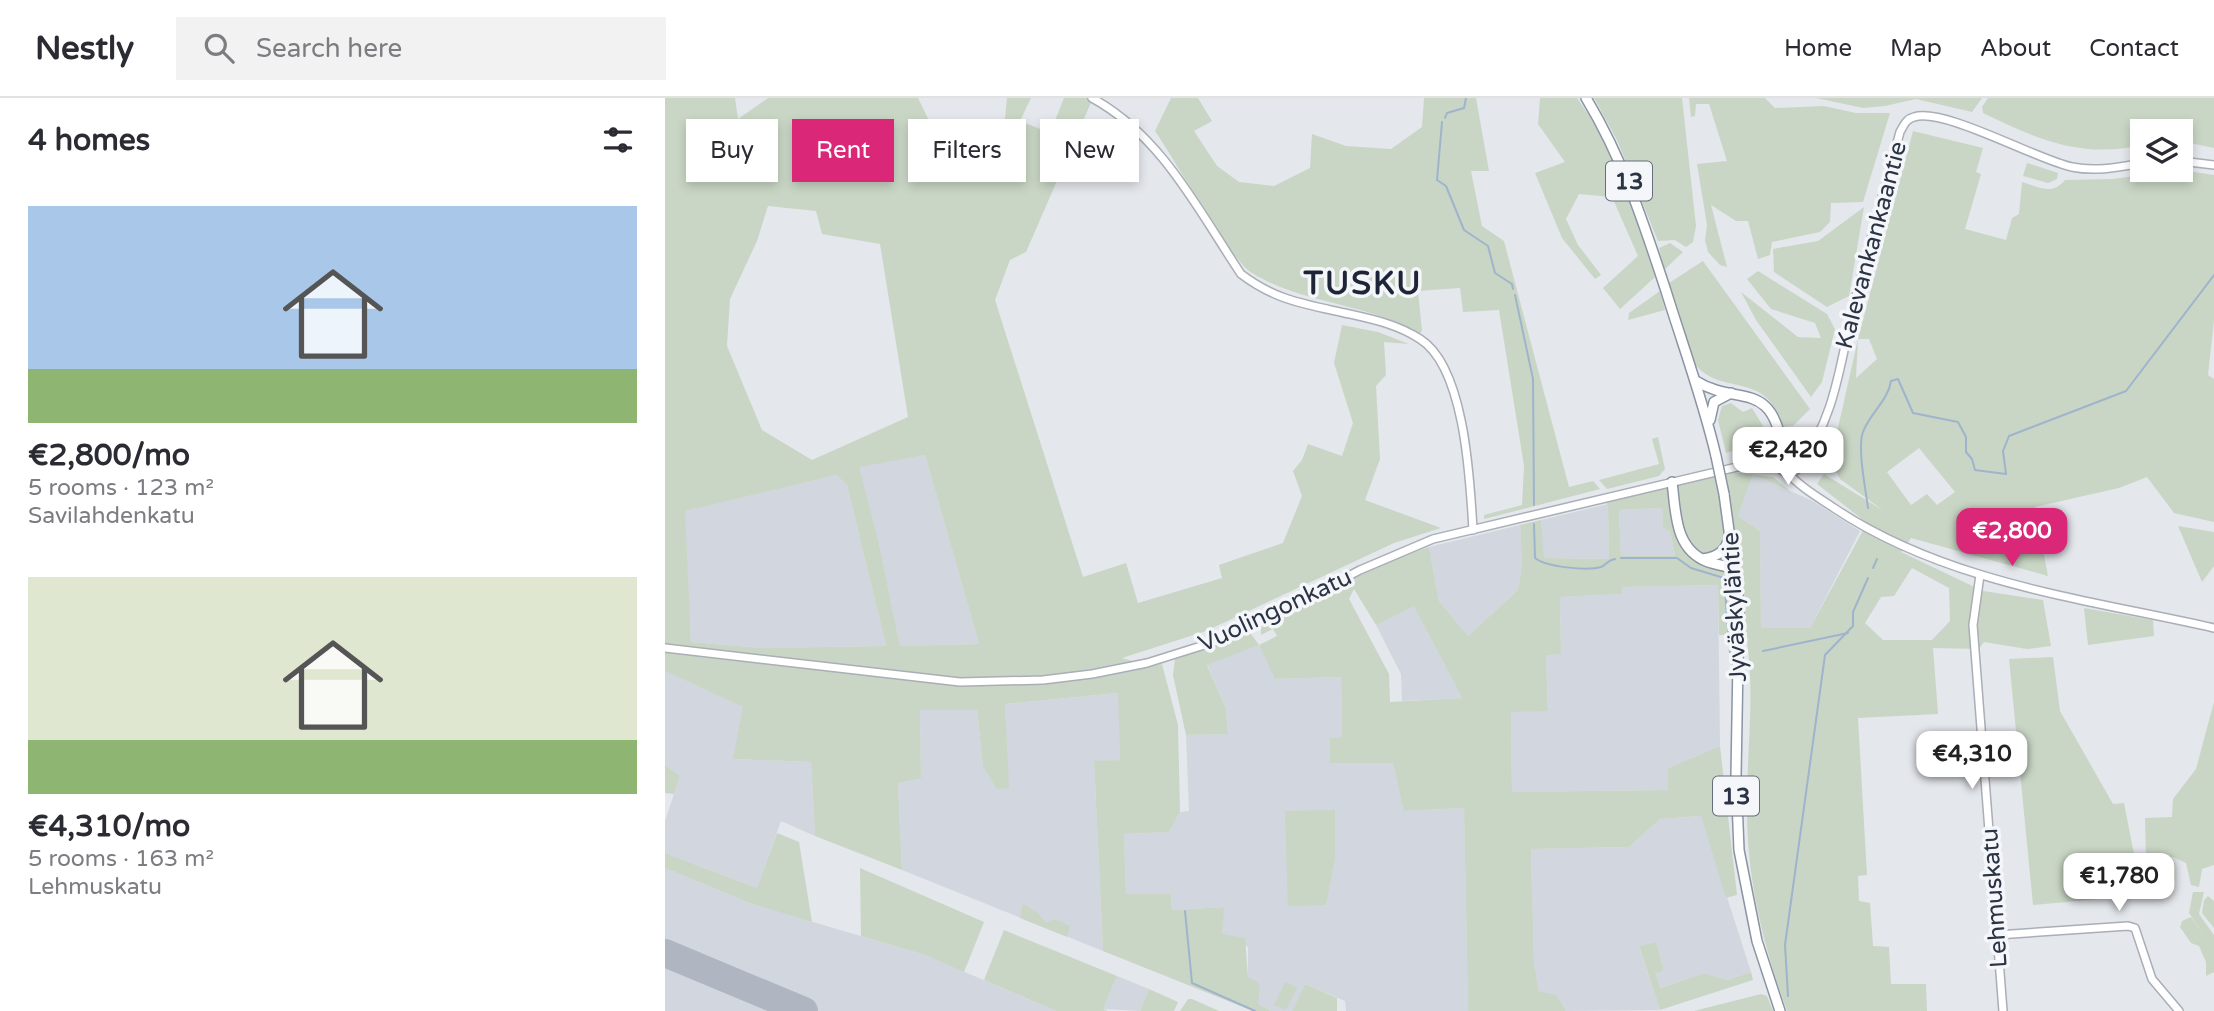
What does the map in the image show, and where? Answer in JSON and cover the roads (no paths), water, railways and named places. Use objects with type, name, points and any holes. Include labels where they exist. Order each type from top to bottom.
[{"type":"highway","name":"Jyväskyläntie","points":[[1586,98],[1608,135],[1632,189],[1696,381],[1716,456],[1737,575],[1739,850],[1757,941],[1780,1011]]},
{"type":"highway","points":[[1696,381],[1709,388],[1748,395],[1761,403],[1787,454]]},
{"type":"highway","points":[[1709,425],[1714,402],[1735,393]]},
{"type":"highway","points":[[1672,482],[1682,541],[1702,559],[1728,566],[1737,575]]},
{"type":"highway","points":[[1702,559],[1719,555],[1725,548],[1729,522]]},
{"type":"street","points":[[1092,98],[1128,122],[1154,145],[1241,274],[1260,288],[1283,300],[1389,323],[1423,340],[1445,365],[1459,404],[1473,530]]},
{"type":"street","name":"Kalevankankaantie","points":[[1799,466],[1814,445],[1828,417],[1853,308],[1898,141],[1906,122],[1912,117],[1929,116],[1983,132],[2073,167],[2104,169],[2130,165]]},
{"type":"street","points":[[2193,162],[2214,165]]},
{"type":"street","points":[[1787,454],[1814,445]]},
{"type":"street","points":[[1787,454],[1799,466],[1800,479],[1814,495]]},
{"type":"street","points":[[1785,472],[1787,454]]},
{"type":"street","name":"Vuolingonkatu","points":[[665,648],[960,682],[1025,681],[1092,674],[1147,663],[1217,640],[1433,539],[1787,454]]},
{"type":"street","points":[[1749,465],[1772,465],[1859,525],[1979,575],[2214,628]]},
{"type":"street","points":[[1785,472],[1799,466]]},
{"type":"street","name":"Lehmuskatu","points":[[1979,575],[1973,625],[2003,1011]]},
{"type":"street","points":[[1997,936],[2128,926],[2135,928],[2152,979],[2179,1011]]},
{"type":"waterway","points":[[1445,118],[1447,113],[1464,108],[1466,98]]},
{"type":"waterway","points":[[1442,122],[1437,180],[1446,186],[1464,230],[1488,246],[1495,273],[1512,284],[1513,289]]},
{"type":"waterway","points":[[1868,508],[1861,439],[1891,381],[1898,379],[1913,413],[1958,422],[1966,437],[1966,452],[1972,459],[1975,470],[2006,474],[2003,451],[2009,436],[2126,391],[2214,275]]},
{"type":"waterway","points":[[1515,295],[1533,379],[1534,505]]},
{"type":"waterway","points":[[1534,524],[1535,558],[1540,561],[1586,569],[1601,567],[1615,559]]},
{"type":"waterway","points":[[1621,558],[1677,558],[1691,568],[1724,578],[1730,652]]},
{"type":"waterway","points":[[1873,568],[1877,559]]},
{"type":"waterway","points":[[1788,996],[1785,945],[1825,655],[1853,626],[1853,612],[1868,578]]},
{"type":"waterway","points":[[1763,651],[1848,633]]},
{"type":"waterway","points":[[1185,911],[1192,983],[1255,1011]]},
{"type":"district","name":"TUSKU","points":[[1363,283]]}]
